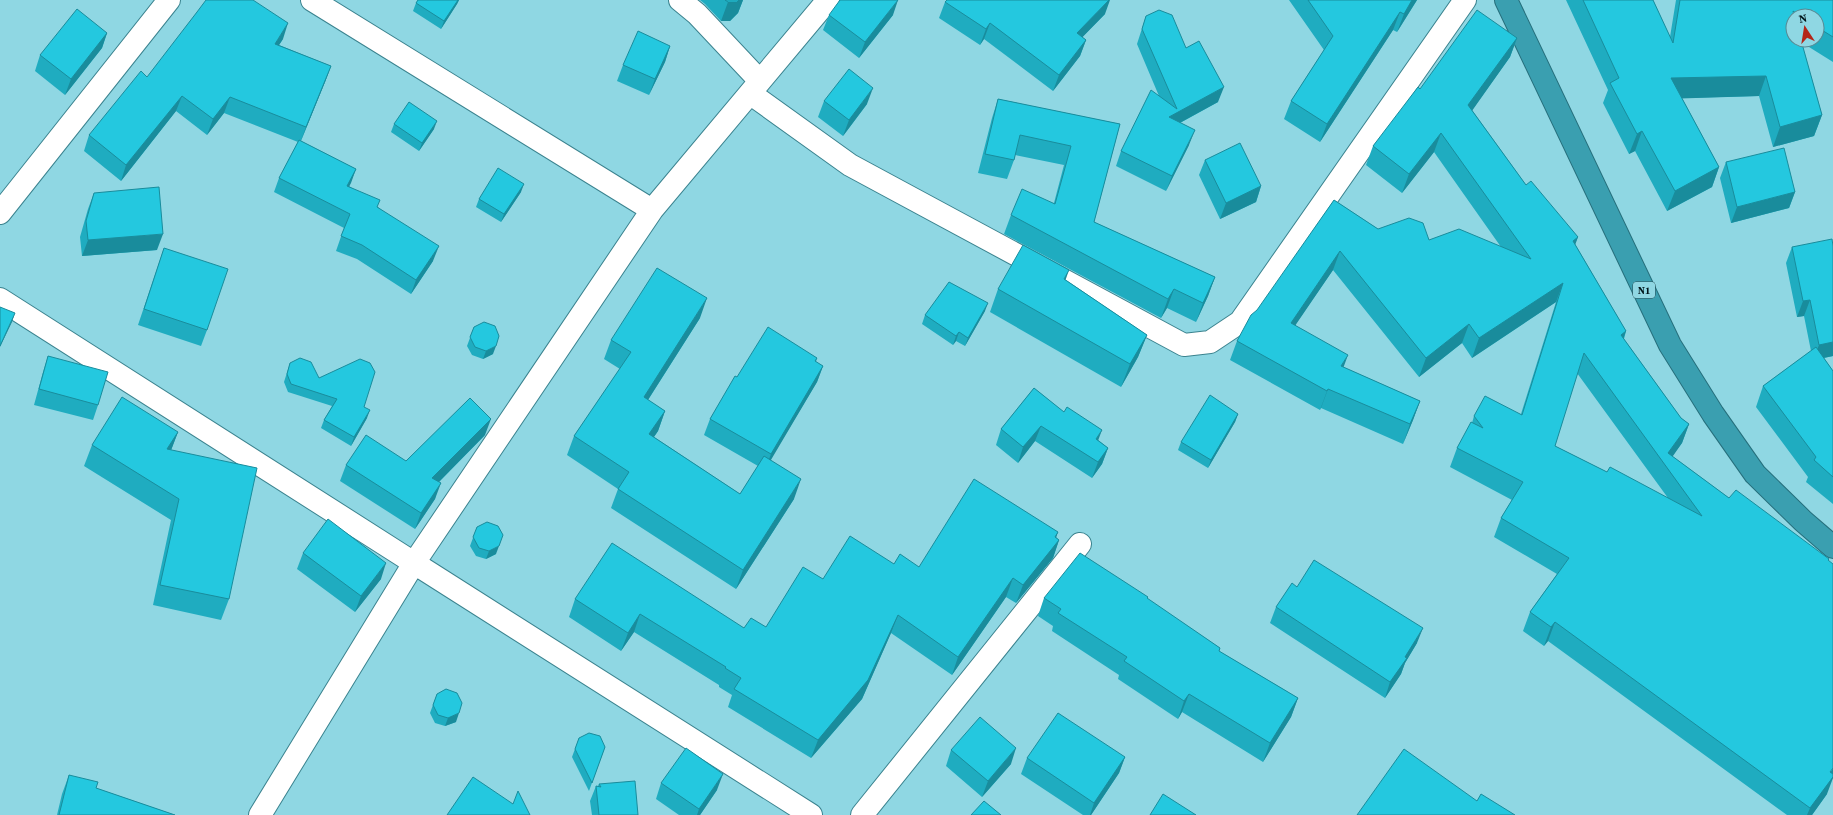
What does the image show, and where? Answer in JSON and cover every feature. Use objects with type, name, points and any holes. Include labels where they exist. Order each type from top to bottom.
[{"type":"highway","name":"N1","points":[[1506,0],[1670,345],[1713,414],[1755,474],[1802,521],[1833,546]]},
{"type":"street","points":[[0,213],[169,0]]},
{"type":"street","points":[[312,0],[652,210]]},
{"type":"street","points":[[680,0],[697,14],[755,87],[850,165],[1184,345],[1210,342],[1240,322],[1465,0]]},
{"type":"street","points":[[260,815],[414,563],[652,210],[828,0]]},
{"type":"street","points":[[0,298],[811,815]]},
{"type":"street","points":[[862,815],[1080,544]]},
{"type":"building","points":[[206,0],[253,0],[288,23],[275,44],[331,66],[306,127],[230,97],[213,119],[182,96],[126,165],[89,135],[141,71],[147,77]]},
{"type":"building","points":[[418,0],[458,0],[444,21],[416,3]]},
{"type":"building","points":[[725,0],[739,0],[737,2],[728,2]]},
{"type":"building","points":[[840,0],[898,0],[865,42],[829,15]]},
{"type":"building","points":[[947,0],[1109,0],[1077,33],[1086,40],[1059,75],[990,23],[986,29],[945,2]]},
{"type":"building","points":[[1308,0],[1412,0],[1404,14],[1400,12],[1327,124],[1291,101],[1333,36]]},
{"type":"building","points":[[1583,0],[1653,0],[1673,43],[1680,0],[1833,0],[1833,37],[1825,32],[1825,8],[1785,8],[1785,48],[1803,48],[1822,115],[1780,127],[1766,76],[1671,78],[1719,167],[1675,191],[1642,131],[1637,134],[1610,83],[1619,78]]},
{"type":"building","points":[[77,9],[107,33],[71,79],[40,55]]},
{"type":"building","points":[[1159,10],[1172,15],[1186,48],[1199,41],[1224,87],[1169,117],[1195,130],[1172,176],[1121,151],[1151,90],[1177,109],[1142,29],[1146,16]]},
{"type":"building","points":[[1477,10],[1517,38],[1468,105],[1526,185],[1531,181],[1578,237],[1573,241],[1626,331],[1621,335],[1681,418],[1689,424],[1668,453],[1729,498],[1736,490],[1829,559],[1828,560],[1833,564],[1833,768],[1830,772],[1833,774],[1833,777],[1810,808],[1555,622],[1551,627],[1530,612],[1569,558],[1501,518],[1523,482],[1457,448],[1471,422],[1483,428],[1474,416],[1485,396],[1522,415],[1563,283],[1479,338],[1469,324],[1426,358],[1340,251],[1291,323],[1348,355],[1341,366],[1420,401],[1410,424],[1328,389],[1327,391],[1237,341],[1251,315],[1257,310],[1334,200],[1378,229],[1409,218],[1423,223],[1429,240],[1459,229],[1531,259],[1441,133],[1409,174],[1373,146],[1418,87],[1420,89]],"holes":[[[1584,353],[1702,516],[1610,467],[1607,472],[1555,446]]]},
{"type":"building","points":[[638,31],[670,46],[655,79],[623,65]]},
{"type":"building","points":[[849,69],[873,88],[849,120],[824,101]]},
{"type":"building","points":[[998,99],[1120,124],[1094,222],[1215,277],[1203,303],[1174,289],[1168,299],[1011,215],[1022,189],[1055,204],[1071,146],[1020,135],[1014,160],[985,154]]},
{"type":"building","points":[[409,102],[437,121],[422,143],[394,124]]},
{"type":"building","points":[[299,140],[356,169],[347,186],[380,200],[377,207],[439,246],[416,280],[362,245],[341,236],[350,214],[279,178]]},
{"type":"building","points":[[1240,143],[1261,186],[1226,203],[1205,160]]},
{"type":"building","points":[[1784,148],[1795,192],[1737,207],[1726,162]]},
{"type":"building","points":[[498,168],[524,184],[504,214],[479,199]]},
{"type":"building","points":[[159,187],[163,234],[88,240],[86,221],[94,193]]},
{"type":"building","points":[[1832,239],[1833,342],[1819,345],[1810,300],[1803,301],[1792,247]]},
{"type":"building","points":[[1023,245],[1069,270],[1064,279],[1147,335],[1130,364],[998,289]]},
{"type":"building","points":[[164,248],[228,269],[207,330],[144,309]]},
{"type":"building","points":[[657,268],[707,298],[644,397],[665,411],[649,434],[740,494],[764,456],[801,479],[743,570],[618,489],[629,472],[574,436],[631,352],[611,340]]},
{"type":"building","points":[[949,282],[988,303],[968,338],[959,332],[956,336],[925,315]]},
{"type":"building","points":[[0,307],[15,313],[0,346]]},
{"type":"building","points":[[484,322],[495,326],[499,336],[496,346],[486,351],[475,347],[470,337],[474,327]]},
{"type":"building","points":[[768,327],[817,358],[815,361],[823,366],[771,454],[710,419],[735,376],[737,377]]},
{"type":"building","points":[[1816,347],[1833,371],[1833,477],[1814,460],[1816,457],[1763,386]]},
{"type":"building","points":[[48,356],[108,372],[98,405],[39,389]]},
{"type":"building","points":[[300,358],[311,362],[319,378],[360,359],[370,363],[375,372],[364,407],[370,410],[354,437],[324,420],[337,399],[291,384],[287,374],[290,363]]},
{"type":"building","points":[[1034,388],[1064,412],[1067,407],[1102,430],[1096,439],[1108,448],[1098,462],[1041,426],[1023,447],[1001,429]]},
{"type":"building","points":[[1210,395],[1238,414],[1211,460],[1181,442]]},
{"type":"building","points":[[122,397],[178,432],[167,449],[257,468],[229,599],[160,585],[179,499],[92,445]]},
{"type":"building","points":[[470,398],[491,419],[432,478],[441,483],[421,513],[346,465],[366,435],[406,461]]},
{"type":"building","points":[[974,479],[1058,532],[1055,537],[1059,540],[1023,585],[1013,578],[958,657],[898,615],[868,680],[818,740],[734,689],[741,678],[725,668],[726,667],[640,614],[628,633],[575,599],[612,543],[744,628],[751,618],[766,627],[803,567],[823,579],[850,536],[894,564],[900,554],[919,567]]},
{"type":"building","points":[[328,519],[386,563],[361,596],[303,553]]},
{"type":"building","points":[[487,522],[498,526],[503,535],[499,546],[489,551],[479,548],[473,537],[477,527]]},
{"type":"building","points":[[1080,553],[1148,597],[1147,598],[1220,648],[1219,651],[1298,698],[1270,743],[1189,694],[1184,701],[1124,661],[1127,657],[1058,613],[1061,609],[1044,598]]},
{"type":"building","points":[[1314,560],[1423,628],[1405,657],[1407,658],[1390,682],[1276,607],[1292,583],[1297,587]]},
{"type":"building","points":[[446,689],[457,693],[462,703],[459,713],[448,718],[438,715],[433,705],[437,694]]},
{"type":"building","points":[[1058,713],[1125,757],[1094,803],[1027,758]]},
{"type":"building","points":[[980,717],[1016,748],[988,781],[951,750]]},
{"type":"building","points":[[589,733],[600,736],[605,747],[592,783],[575,749],[579,738]]},
{"type":"building","points":[[686,748],[723,774],[699,809],[661,783]]},
{"type":"building","points":[[1404,749],[1477,801],[1481,794],[1515,815],[1357,815]]},
{"type":"building","points":[[69,775],[98,782],[96,788],[175,815],[59,815]]},
{"type":"building","points":[[473,777],[513,804],[518,791],[530,815],[447,815]]},
{"type":"building","points":[[635,781],[638,815],[599,815],[596,786],[601,787],[599,784]]},
{"type":"building","points":[[1163,794],[1196,815],[1150,815]]},
{"type":"building","points":[[984,801],[1001,815],[971,815]]}]
